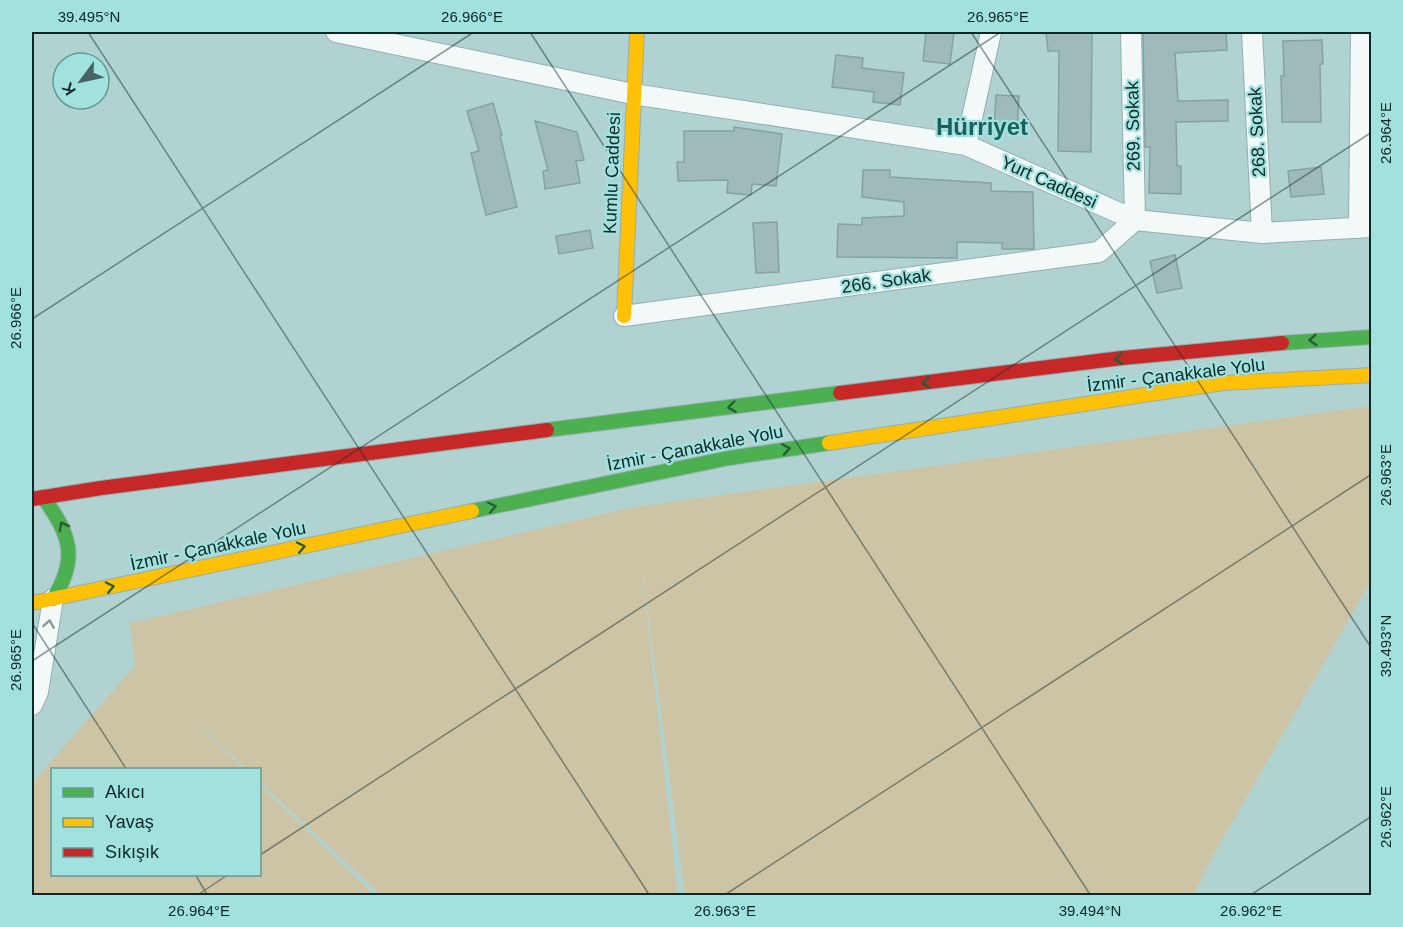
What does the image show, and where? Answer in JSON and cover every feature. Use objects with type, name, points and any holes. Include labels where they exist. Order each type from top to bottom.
[{"type":"main road","name":"Kumlu Caddesi","points":[[624,316],[637,32]]},
{"type":"main road","name":"İzmir - Çanakkale Yolu","points":[[35,494],[1175,352],[1319,339],[1371,337]]},
{"type":"main road","name":"İzmir - Çanakkale Yolu","points":[[32,603],[729,458],[1223,383],[1371,375]]},
{"type":"main road","points":[[35,494],[61,521],[70,549],[66,577],[53,599]]},
{"type":"street","points":[[966,145],[991,32]]},
{"type":"street","name":"269. Sokak","points":[[1131,32],[1135,220]]},
{"type":"street","name":"268. Sokak","points":[[1252,32],[1262,233]]},
{"type":"street","name":"Yurt Caddesi","points":[[346,33],[633,94],[966,145],[1135,220],[1262,233],[1365,227]]},
{"type":"street","points":[[1364,34],[1365,227]]},
{"type":"street","name":"266. Sokak","points":[[624,316],[1099,252],[1135,220]]},
{"type":"street","points":[[34,691],[53,599]]},
{"type":"shaded area","points":[[1371,406],[1371,581],[1215,852],[1194,895],[685,895],[640,553],[678,895],[381,895],[261,783],[261,768],[245,768],[186,713],[242,768],[51,768],[51,876],[261,876],[261,786],[374,895],[32,895],[32,783],[135,666],[130,623],[634,507]]},
{"type":"building","points":[[926,32],[954,32],[950,64],[923,61]]},
{"type":"building","points":[[1046,32],[1092,32],[1091,152],[1058,151],[1059,51],[1048,51]]},
{"type":"building","points":[[1143,32],[1226,32],[1227,50],[1175,53],[1178,101],[1228,100],[1228,121],[1176,122],[1177,166],[1181,166],[1181,194],[1149,193],[1150,147],[1145,147]]},
{"type":"building","points":[[1322,40],[1321,122],[1282,122],[1283,41]]},
{"type":"building","points":[[836,55],[863,58],[862,68],[904,73],[900,105],[873,102],[874,92],[832,87]]},
{"type":"building","points":[[996,95],[1019,96],[1017,131],[994,130]]},
{"type":"building","points":[[493,103],[517,207],[486,215],[471,153],[479,151],[467,111]]},
{"type":"building","points":[[535,121],[577,132],[584,160],[576,161],[580,183],[545,189],[543,171],[548,170]]},
{"type":"building","points":[[734,127],[782,134],[776,186],[752,184],[751,195],[727,193],[728,180],[678,181],[677,162],[684,162],[684,131],[734,131]]},
{"type":"building","points":[[1321,167],[1324,194],[1291,197],[1288,171]]},
{"type":"building","points":[[863,170],[890,170],[890,177],[991,183],[991,191],[1033,192],[1034,249],[1002,249],[1002,243],[957,242],[957,258],[837,257],[838,224],[862,225],[862,218],[904,216],[904,202],[862,197]]},
{"type":"building","points":[[777,222],[779,272],[756,273],[753,223]]},
{"type":"building","points":[[590,230],[593,248],[559,254],[556,236]]},
{"type":"building","points":[[1175,255],[1182,288],[1157,293],[1150,261]]},
{"type":"traffic: fast","points":[[1282,343],[1372,337]]},
{"type":"traffic: fast","points":[[547,430],[840,393]]},
{"type":"traffic: fast","points":[[472,511],[729,458],[829,443]]},
{"type":"traffic: fast","points":[[43,497],[60,523],[68,546],[66,571],[53,599]]},
{"type":"traffic: slow","points":[[624,316],[637,32]]},
{"type":"traffic: slow","points":[[829,443],[1223,383],[1372,375]]},
{"type":"traffic: slow","points":[[32,603],[472,511]]},
{"type":"traffic: jam","points":[[840,393],[1122,358],[1282,343]]},
{"type":"traffic: jam","points":[[32,499],[547,430]]},
{"type":"district","name":"Hürriyet","points":[[982,126]]}]
